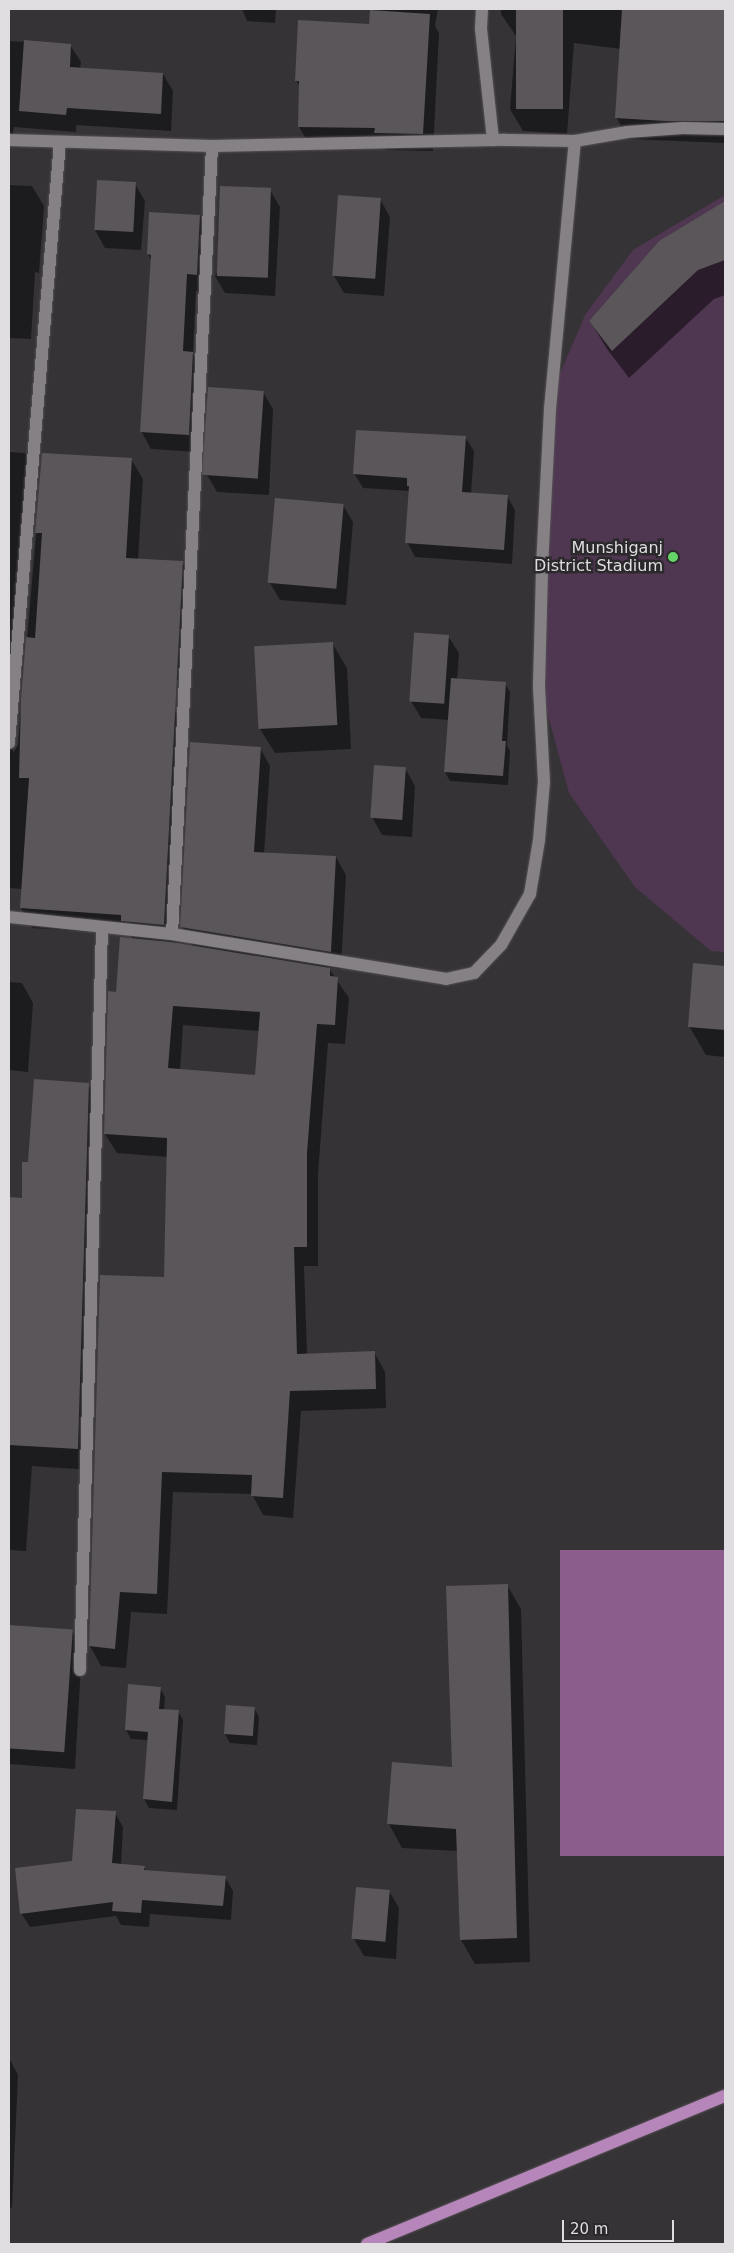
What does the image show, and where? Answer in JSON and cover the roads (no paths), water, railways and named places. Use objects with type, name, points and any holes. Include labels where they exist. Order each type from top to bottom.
[{"type":"main road","points":[[367,2244],[725,2096]]},
{"type":"street","points":[[482,9],[481,29],[492,140]]},
{"type":"street","points":[[9,140],[212,146],[492,140],[575,141],[627,132],[683,128],[725,129]]},
{"type":"street","points":[[9,917],[172,934],[446,979],[474,973],[501,945],[530,894],[539,840],[544,782],[539,675],[550,409],[575,141]]},
{"type":"street","points":[[9,743],[60,142]]},
{"type":"street","points":[[172,934],[212,146]]},
{"type":"street","points":[[80,1670],[102,927]]},
{"type":"place","name":"Munshiganj District Stadium","points":[[673,557]]}]
